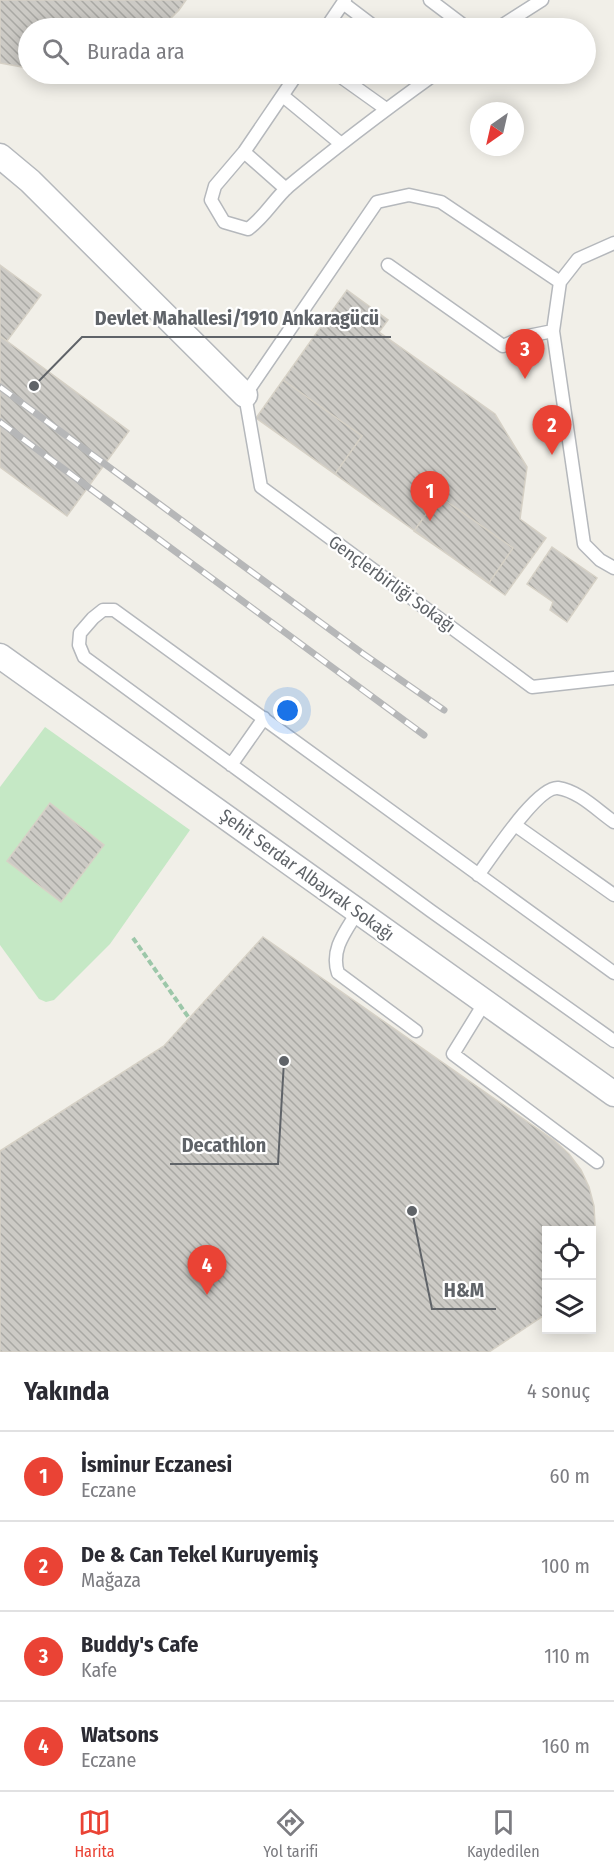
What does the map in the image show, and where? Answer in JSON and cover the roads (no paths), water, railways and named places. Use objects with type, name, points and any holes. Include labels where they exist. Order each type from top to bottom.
[{"type":"street","points":[[0,156],[30,181],[245,395]]},
{"type":"street","name":"Şehit Serdar Albayrak Sokağı","points":[[0,656],[614,1094]]},
{"type":"lane","points":[[430,0],[454,18]]},
{"type":"lane","points":[[512,18],[536,1]]},
{"type":"lane","points":[[333,18],[344,2],[364,18]]},
{"type":"lane","points":[[291,84],[244,153],[215,186],[211,200],[224,222],[248,229],[260,220],[286,189],[340,143],[420,84]]},
{"type":"lane","points":[[351,84],[386,109]]},
{"type":"lane","points":[[283,96],[340,143]]},
{"type":"lane","points":[[244,153],[286,189]]},
{"type":"lane","points":[[245,395],[377,202],[409,195],[441,202],[560,282]]},
{"type":"lane","points":[[614,243],[578,259],[560,282],[553,331],[584,544],[600,560],[614,568]]},
{"type":"lane","points":[[388,266],[503,346],[523,338],[553,331]]},
{"type":"lane","name":"Gençlerbirliği Sokağı","points":[[245,395],[261,487],[532,687],[614,678]]},
{"type":"lane","points":[[614,973],[114,610],[104,610],[93,618],[80,633],[79,645],[84,657],[614,1041]]},
{"type":"lane","points":[[231,765],[264,718]]},
{"type":"lane","points":[[478,875],[515,825],[546,791],[557,788],[573,793],[614,822]]},
{"type":"lane","points":[[515,825],[614,895]]},
{"type":"lane","points":[[358,911],[337,947],[335,962],[339,973],[416,1031]]},
{"type":"lane","points":[[485,1002],[453,1054],[597,1162]]},
{"type":"railway","points":[[0,387],[362,653],[444,710]]},
{"type":"railway","points":[[0,422],[424,735]]},
{"type":"place","name":"Buddy's Cafe","points":[[525,379]]},
{"type":"place","name":"Devlet Mahallesi/1910 Ankaragücü","points":[[34,386]]},
{"type":"place","name":"De & Can Tekel Kuruyemiş","points":[[552,455]]},
{"type":"place","name":"İsminur Eczanesi","points":[[430,521]]},
{"type":"place","name":"Decathlon","points":[[284,1061]]},
{"type":"place","name":"H&M","points":[[412,1211]]},
{"type":"place","name":"Watsons","points":[[207,1295]]}]
